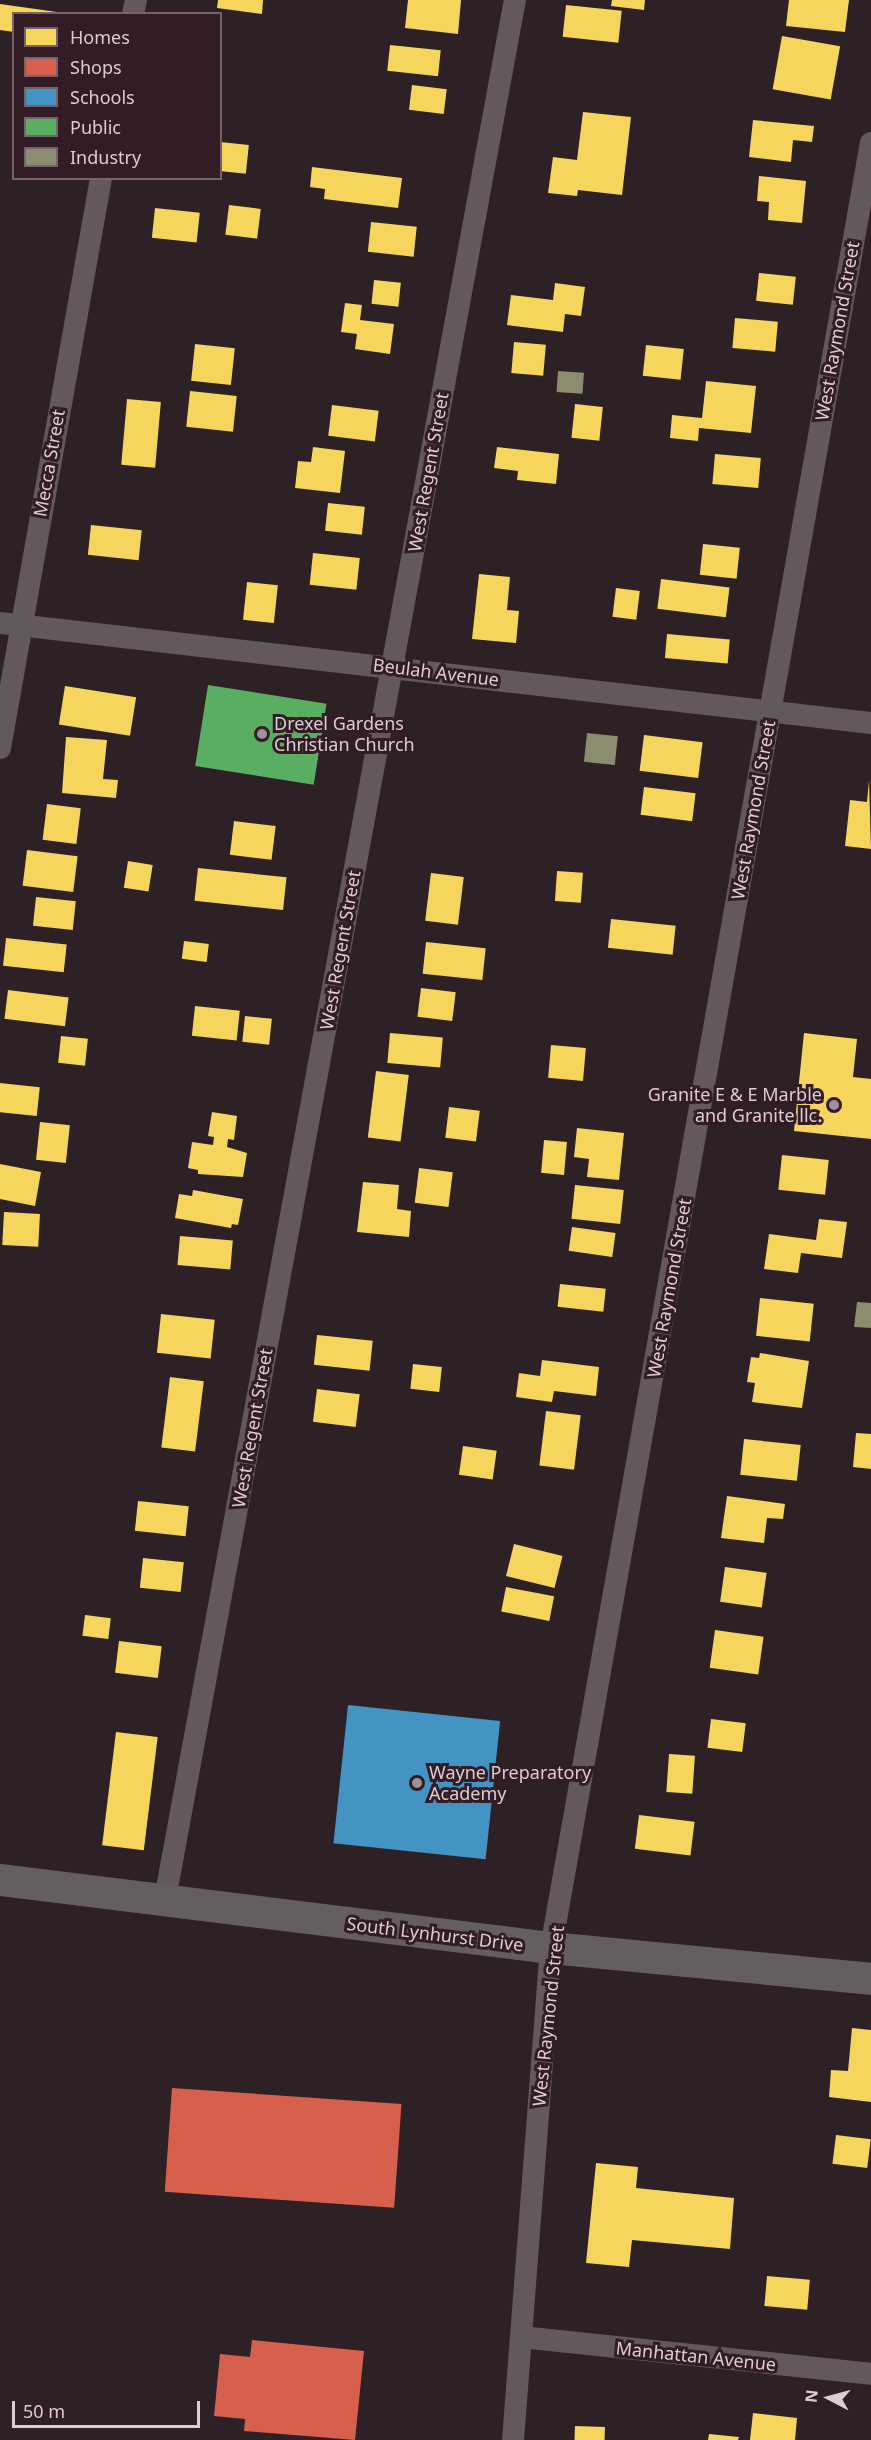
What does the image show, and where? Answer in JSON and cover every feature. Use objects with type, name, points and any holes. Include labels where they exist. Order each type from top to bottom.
[{"type":"main road","name":"South Lynhurst Drive","points":[[0,1880],[551,1948],[871,1979]]},
{"type":"street","name":"West Regent Street","points":[[165,1899],[515,0]]},
{"type":"street","name":"West Raymond Street","points":[[513,2440],[551,1948],[871,143]]},
{"type":"street","name":"Mecca Street","points":[[0,748],[11,624],[101,180]]},
{"type":"street","name":"Beulah Avenue","points":[[11,624],[392,666],[871,723]]},
{"type":"street","name":"Manhattan Avenue","points":[[521,2337],[871,2374]]},
{"type":"building: Homes","points":[[218,0],[263,0],[262,14],[217,8]]},
{"type":"building: Homes","points":[[408,0],[461,0],[458,34],[405,28]]},
{"type":"building: Homes","points":[[612,0],[645,0],[644,10],[611,6]]},
{"type":"building: Homes","points":[[789,0],[849,0],[845,32],[786,26]]},
{"type":"building: Homes","points":[[0,4],[57,12],[12,12],[12,32],[0,30]]},
{"type":"building: Homes","points":[[566,5],[622,11],[618,43],[563,37]]},
{"type":"building: Homes","points":[[782,36],[840,46],[831,99],[773,89]]},
{"type":"building: Homes","points":[[390,45],[441,50],[438,76],[387,71]]},
{"type":"building: Homes","points":[[412,85],[447,89],[444,114],[409,110]]},
{"type":"building: Homes","points":[[583,112],[631,117],[622,195],[578,190],[577,196],[548,193],[553,157],[577,160]]},
{"type":"building: Homes","points":[[753,120],[814,126],[812,142],[793,140],[791,162],[749,157]]},
{"type":"building: Homes","points":[[222,142],[249,145],[246,174],[222,171]]},
{"type":"building: Homes","points":[[312,167],[402,178],[398,208],[324,199],[325,189],[310,187]]},
{"type":"building: Homes","points":[[759,176],[806,181],[802,223],[768,220],[769,202],[757,201]]},
{"type":"building: Homes","points":[[229,205],[261,209],[257,239],[225,235]]},
{"type":"building: Homes","points":[[155,208],[200,213],[197,243],[152,238]]},
{"type":"building: Homes","points":[[371,222],[417,227],[414,257],[368,252]]},
{"type":"building: Homes","points":[[759,273],[796,277],[793,305],[756,301]]},
{"type":"building: Homes","points":[[374,280],[401,283],[398,307],[371,304]]},
{"type":"building: Homes","points":[[555,283],[585,287],[581,316],[565,314],[563,332],[507,325],[511,295],[553,300]]},
{"type":"building: Homes","points":[[345,303],[362,305],[360,320],[394,324],[390,354],[355,349],[357,334],[341,332]]},
{"type":"building: Homes","points":[[735,318],[778,322],[775,352],[732,348]]},
{"type":"building: Homes","points":[[514,342],[546,345],[543,376],[511,373]]},
{"type":"building: Homes","points":[[195,344],[235,348],[231,385],[191,381]]},
{"type":"building: Homes","points":[[646,345],[684,349],[681,380],[643,376]]},
{"type":"building: Homes","points":[[706,381],[756,386],[751,433],[699,428],[698,441],[670,438],[672,415],[702,418]]},
{"type":"building: Homes","points":[[190,391],[237,396],[233,432],[186,427]]},
{"type":"building: Homes","points":[[127,399],[161,402],[155,468],[121,465]]},
{"type":"building: Homes","points":[[575,404],[603,407],[599,441],[571,438]]},
{"type":"building: Homes","points":[[332,405],[379,411],[375,441],[328,436]]},
{"type":"building: Homes","points":[[313,447],[345,451],[340,493],[295,488],[298,461],[311,462]]},
{"type":"building: Homes","points":[[497,447],[559,454],[556,484],[517,480],[518,471],[494,468]]},
{"type":"building: Homes","points":[[715,454],[761,458],[758,488],[712,484]]},
{"type":"building: Homes","points":[[328,503],[365,507],[362,535],[325,531]]},
{"type":"building: Homes","points":[[91,525],[142,530],[139,560],[88,555]]},
{"type":"building: Homes","points":[[703,544],[740,548],[737,579],[700,575]]},
{"type":"building: Homes","points":[[313,553],[360,558],[356,590],[310,585]]},
{"type":"building: Homes","points":[[479,574],[510,577],[507,610],[519,611],[516,643],[472,639]]},
{"type":"building: Homes","points":[[661,579],[729,587],[726,617],[657,609]]},
{"type":"building: Homes","points":[[247,582],[278,585],[274,623],[243,620]]},
{"type":"building: Homes","points":[[616,588],[640,591],[636,620],[612,617]]},
{"type":"building: Homes","points":[[667,634],[730,639],[728,663],[665,658]]},
{"type":"building: Homes","points":[[65,686],[136,697],[130,736],[59,725]]},
{"type":"building: Homes","points":[[644,735],[703,742],[698,778],[640,771]]},
{"type":"building: Homes","points":[[66,737],[107,740],[103,779],[118,780],[116,798],[62,793]]},
{"type":"building: Homes","points":[[869,780],[871,849],[845,846],[850,800],[867,802]]},
{"type":"building: Homes","points":[[644,787],[696,793],[692,821],[641,815]]},
{"type":"building: Homes","points":[[47,804],[81,808],[76,844],[43,840]]},
{"type":"building: Homes","points":[[234,821],[276,826],[272,860],[230,855]]},
{"type":"building: Homes","points":[[27,850],[78,856],[73,892],[23,886]]},
{"type":"building: Homes","points":[[128,861],[153,865],[148,892],[124,888]]},
{"type":"building: Homes","points":[[198,868],[287,877],[283,910],[195,901]]},
{"type":"building: Homes","points":[[557,871],[583,873],[581,903],[555,901]]},
{"type":"building: Homes","points":[[431,873],[464,877],[458,925],[425,921]]},
{"type":"building: Homes","points":[[36,897],[76,901],[73,930],[33,926]]},
{"type":"building: Homes","points":[[611,919],[676,926],[673,955],[608,948]]},
{"type":"building: Homes","points":[[6,938],[67,944],[64,972],[3,966]]},
{"type":"building: Homes","points":[[184,941],[209,944],[207,962],[182,959]]},
{"type":"building: Homes","points":[[426,942],[486,948],[482,980],[423,974]]},
{"type":"building: Homes","points":[[421,988],[456,992],[452,1021],[417,1017]]},
{"type":"building: Homes","points":[[8,990],[69,997],[65,1026],[4,1019]]},
{"type":"building: Homes","points":[[195,1006],[240,1011],[237,1041],[192,1036]]},
{"type":"building: Homes","points":[[245,1016],[272,1019],[269,1045],[242,1042]]},
{"type":"building: Homes","points":[[390,1033],[443,1038],[440,1068],[387,1063]]},
{"type":"building: Homes","name":"Granite E & E Marble and Granite llc.","points":[[804,1033],[857,1039],[853,1077],[871,1079],[871,1139],[794,1131]]},
{"type":"building: Homes","points":[[61,1036],[88,1039],[85,1066],[58,1063]]},
{"type":"building: Homes","points":[[551,1045],[586,1048],[583,1081],[548,1078]]},
{"type":"building: Homes","points":[[376,1071],[409,1075],[401,1142],[368,1138]]},
{"type":"building: Homes","points":[[0,1083],[40,1087],[37,1116],[0,1112]]},
{"type":"building: Homes","points":[[449,1107],[480,1111],[476,1142],[445,1138]]},
{"type":"building: Homes","points":[[212,1112],[237,1116],[234,1140],[228,1139],[227,1147],[247,1153],[243,1177],[198,1174],[198,1170],[188,1168],[192,1142],[213,1145],[214,1137],[208,1136]]},
{"type":"building: Homes","points":[[40,1122],[70,1125],[66,1163],[36,1160]]},
{"type":"building: Homes","points":[[577,1128],[624,1133],[619,1180],[587,1177],[589,1159],[574,1157]]},
{"type":"building: Homes","points":[[544,1140],[567,1142],[564,1175],[541,1173]]},
{"type":"building: Homes","points":[[782,1155],[829,1160],[825,1195],[778,1190]]},
{"type":"building: Homes","points":[[0,1164],[41,1172],[35,1206],[0,1199]]},
{"type":"building: Homes","points":[[419,1168],[453,1172],[448,1207],[415,1203]]},
{"type":"building: Homes","points":[[363,1182],[399,1185],[397,1209],[411,1211],[409,1237],[357,1232]]},
{"type":"building: Homes","points":[[575,1185],[624,1190],[620,1224],[571,1219]]},
{"type":"building: Homes","points":[[193,1190],[243,1199],[238,1225],[232,1224],[231,1228],[175,1218],[179,1194],[192,1196]]},
{"type":"building: Homes","points":[[4,1212],[40,1214],[38,1247],[2,1245]]},
{"type":"building: Homes","points":[[819,1219],[847,1222],[842,1258],[801,1253],[798,1273],[764,1269],[769,1234],[816,1240]]},
{"type":"building: Homes","points":[[572,1227],[616,1233],[612,1257],[569,1251]]},
{"type":"building: Homes","points":[[180,1236],[233,1241],[230,1270],[177,1265]]},
{"type":"building: Homes","points":[[560,1284],[606,1289],[603,1312],[558,1307]]},
{"type":"building: Homes","points":[[760,1298],[814,1304],[810,1341],[756,1336]]},
{"type":"building: Homes","points":[[161,1314],[215,1320],[211,1358],[157,1353]]},
{"type":"building: Homes","points":[[317,1335],[373,1341],[370,1371],[314,1365]]},
{"type":"building: Homes","points":[[760,1353],[809,1361],[802,1408],[752,1402],[755,1383],[747,1382],[751,1357],[759,1358]]},
{"type":"building: Homes","points":[[542,1360],[599,1367],[596,1396],[554,1391],[552,1402],[516,1397],[519,1373],[540,1376]]},
{"type":"building: Homes","points":[[413,1364],[442,1367],[439,1392],[410,1389]]},
{"type":"building: Homes","points":[[170,1377],[204,1381],[195,1452],[161,1447]]},
{"type":"building: Homes","points":[[317,1389],[360,1394],[356,1427],[313,1422]]},
{"type":"building: Homes","points":[[546,1411],[581,1415],[574,1470],[539,1466]]},
{"type":"building: Homes","points":[[856,1433],[871,1434],[871,1469],[853,1467]]},
{"type":"building: Homes","points":[[744,1439],[801,1445],[797,1481],[740,1475]]},
{"type":"building: Homes","points":[[463,1446],[497,1451],[493,1479],[459,1475]]},
{"type":"building: Homes","points":[[727,1496],[785,1504],[783,1519],[767,1518],[764,1543],[721,1538]]},
{"type":"building: Homes","points":[[138,1501],[189,1506],[186,1536],[135,1531]]},
{"type":"building: Homes","points":[[514,1544],[563,1556],[555,1588],[506,1576]]},
{"type":"building: Homes","points":[[143,1558],[184,1562],[181,1592],[140,1588]]},
{"type":"building: Homes","points":[[725,1567],[767,1573],[762,1608],[720,1602]]},
{"type":"building: Homes","points":[[506,1587],[554,1596],[549,1621],[501,1612]]},
{"type":"building: Homes","points":[[85,1615],[111,1618],[108,1639],[82,1636]]},
{"type":"building: Homes","points":[[715,1630],[764,1637],[758,1674],[710,1668]]},
{"type":"building: Homes","points":[[119,1641],[162,1646],[158,1678],[115,1673]]},
{"type":"building: Homes","points":[[711,1719],[746,1723],[742,1752],[707,1748]]},
{"type":"building: Homes","points":[[116,1732],[158,1737],[144,1850],[102,1845]]},
{"type":"building: Homes","points":[[669,1754],[695,1756],[692,1794],[666,1792]]},
{"type":"building: Homes","points":[[639,1815],[695,1822],[690,1856],[635,1849]]},
{"type":"building: Homes","points":[[852,2028],[871,2030],[871,2102],[829,2097],[831,2070],[848,2071]]},
{"type":"building: Homes","points":[[836,2135],[871,2139],[867,2168],[832,2164]]},
{"type":"building: Homes","points":[[596,2163],[638,2167],[636,2188],[734,2198],[730,2249],[632,2240],[629,2267],[586,2263]]},
{"type":"building: Homes","points":[[767,2276],[810,2280],[807,2310],[764,2306]]},
{"type":"building: Homes","points":[[753,2413],[797,2418],[795,2440],[750,2440]]},
{"type":"building: Homes","points":[[575,2426],[605,2427],[605,2440],[575,2440]]},
{"type":"building: Homes","points":[[709,2434],[739,2437],[738,2440],[708,2440]]},
{"type":"building: Shops","points":[[172,2088],[401,2104],[394,2208],[165,2192]]},
{"type":"building: Shops","points":[[252,2340],[364,2351],[355,2440],[244,2431],[245,2419],[214,2416],[220,2354],[250,2357]]},
{"type":"building: Schools","name":"Wayne Preparatory Academy","points":[[348,1705],[500,1721],[486,1859],[333,1843]]},
{"type":"building: Public","name":"Drexel Gardens Christian Church","points":[[208,685],[327,704],[314,785],[195,766]]},
{"type":"building: Industry","points":[[558,371],[584,373],[582,394],[557,392]]},
{"type":"building: Industry","points":[[587,733],[618,736],[615,765],[584,762]]},
{"type":"building: Industry","points":[[857,1302],[871,1303],[871,1328],[854,1327]]},
{"type":"place","name":"Drexel Gardens Christian Church","points":[[262,734]]},
{"type":"place","name":"Granite E & E Marble and Granite llc.","points":[[834,1105]]},
{"type":"place","name":"Wayne Preparatory Academy","points":[[417,1783]]}]
